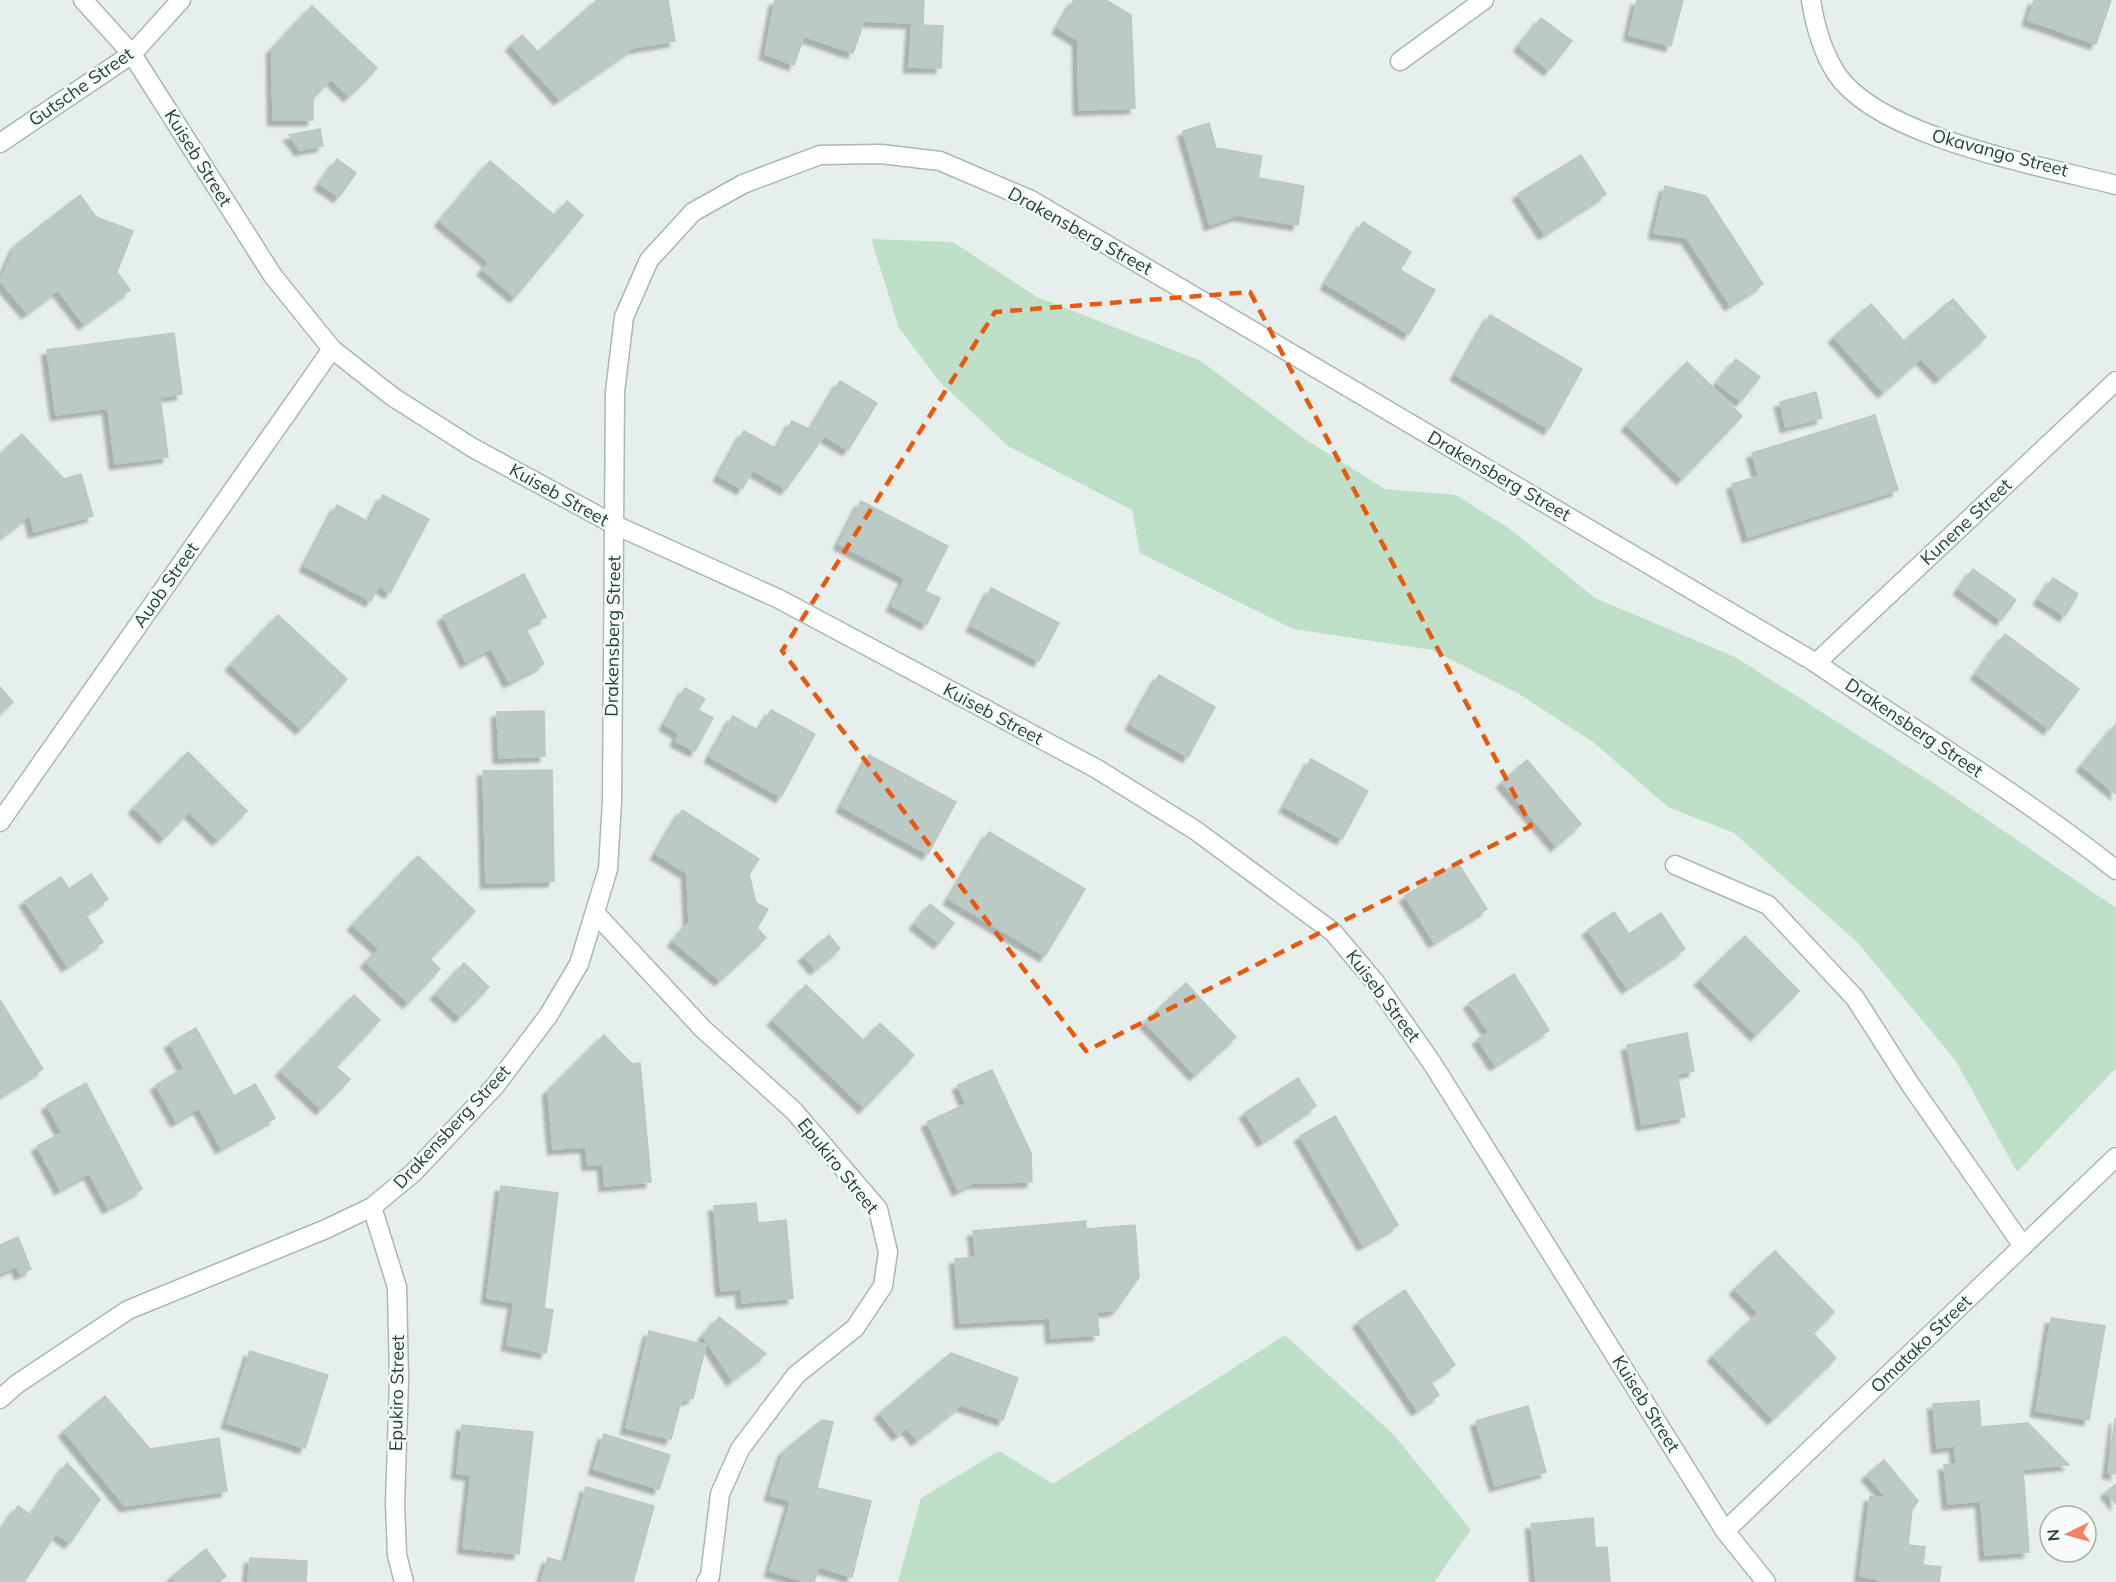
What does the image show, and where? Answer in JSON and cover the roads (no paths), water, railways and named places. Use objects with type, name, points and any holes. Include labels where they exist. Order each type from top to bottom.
[{"type":"street","name":"Kuiseb Street","points":[[82,0],[132,54],[273,276],[332,349],[393,397],[473,448],[615,525],[779,599],[1097,769],[1195,830],[1332,932],[1375,982],[1432,1063],[1725,1531],[1766,1582]]},
{"type":"street","name":"Gutsche Street","points":[[0,143],[132,54],[181,0]]},
{"type":"street","points":[[1400,61],[1484,0]]},
{"type":"street","name":"Okavango Street","points":[[1811,0],[1815,30],[1837,74],[1871,106],[1936,139],[2116,185]]},
{"type":"street","name":"Drakensberg Street","points":[[0,1399],[17,1384],[128,1310],[264,1256],[372,1207],[412,1173],[495,1086],[548,1016],[579,964],[608,869],[612,801],[615,392],[624,317],[649,260],[693,212],[743,184],[820,155],[881,154],[940,161],[1031,200],[1816,663],[1915,731],[2055,821],[2116,870]]},
{"type":"street","name":"Auob Street","points":[[0,822],[332,349]]},
{"type":"street","name":"Kunene Street","points":[[1816,663],[2116,381]]},
{"type":"street","points":[[1675,864],[1768,905],[1856,998],[1910,1084],[2024,1246]]},
{"type":"street","name":"Epukiro Street","points":[[596,914],[703,1029],[794,1111],[878,1209],[888,1252],[883,1286],[855,1328],[796,1375],[740,1449],[720,1494],[710,1576],[706,1582]]},
{"type":"street","name":"Omatako Street","points":[[1725,1531],[2116,1157]]},
{"type":"street","name":"Epukiro Street","points":[[372,1207],[397,1287],[399,1380],[394,1504],[397,1555],[404,1582]]}]
